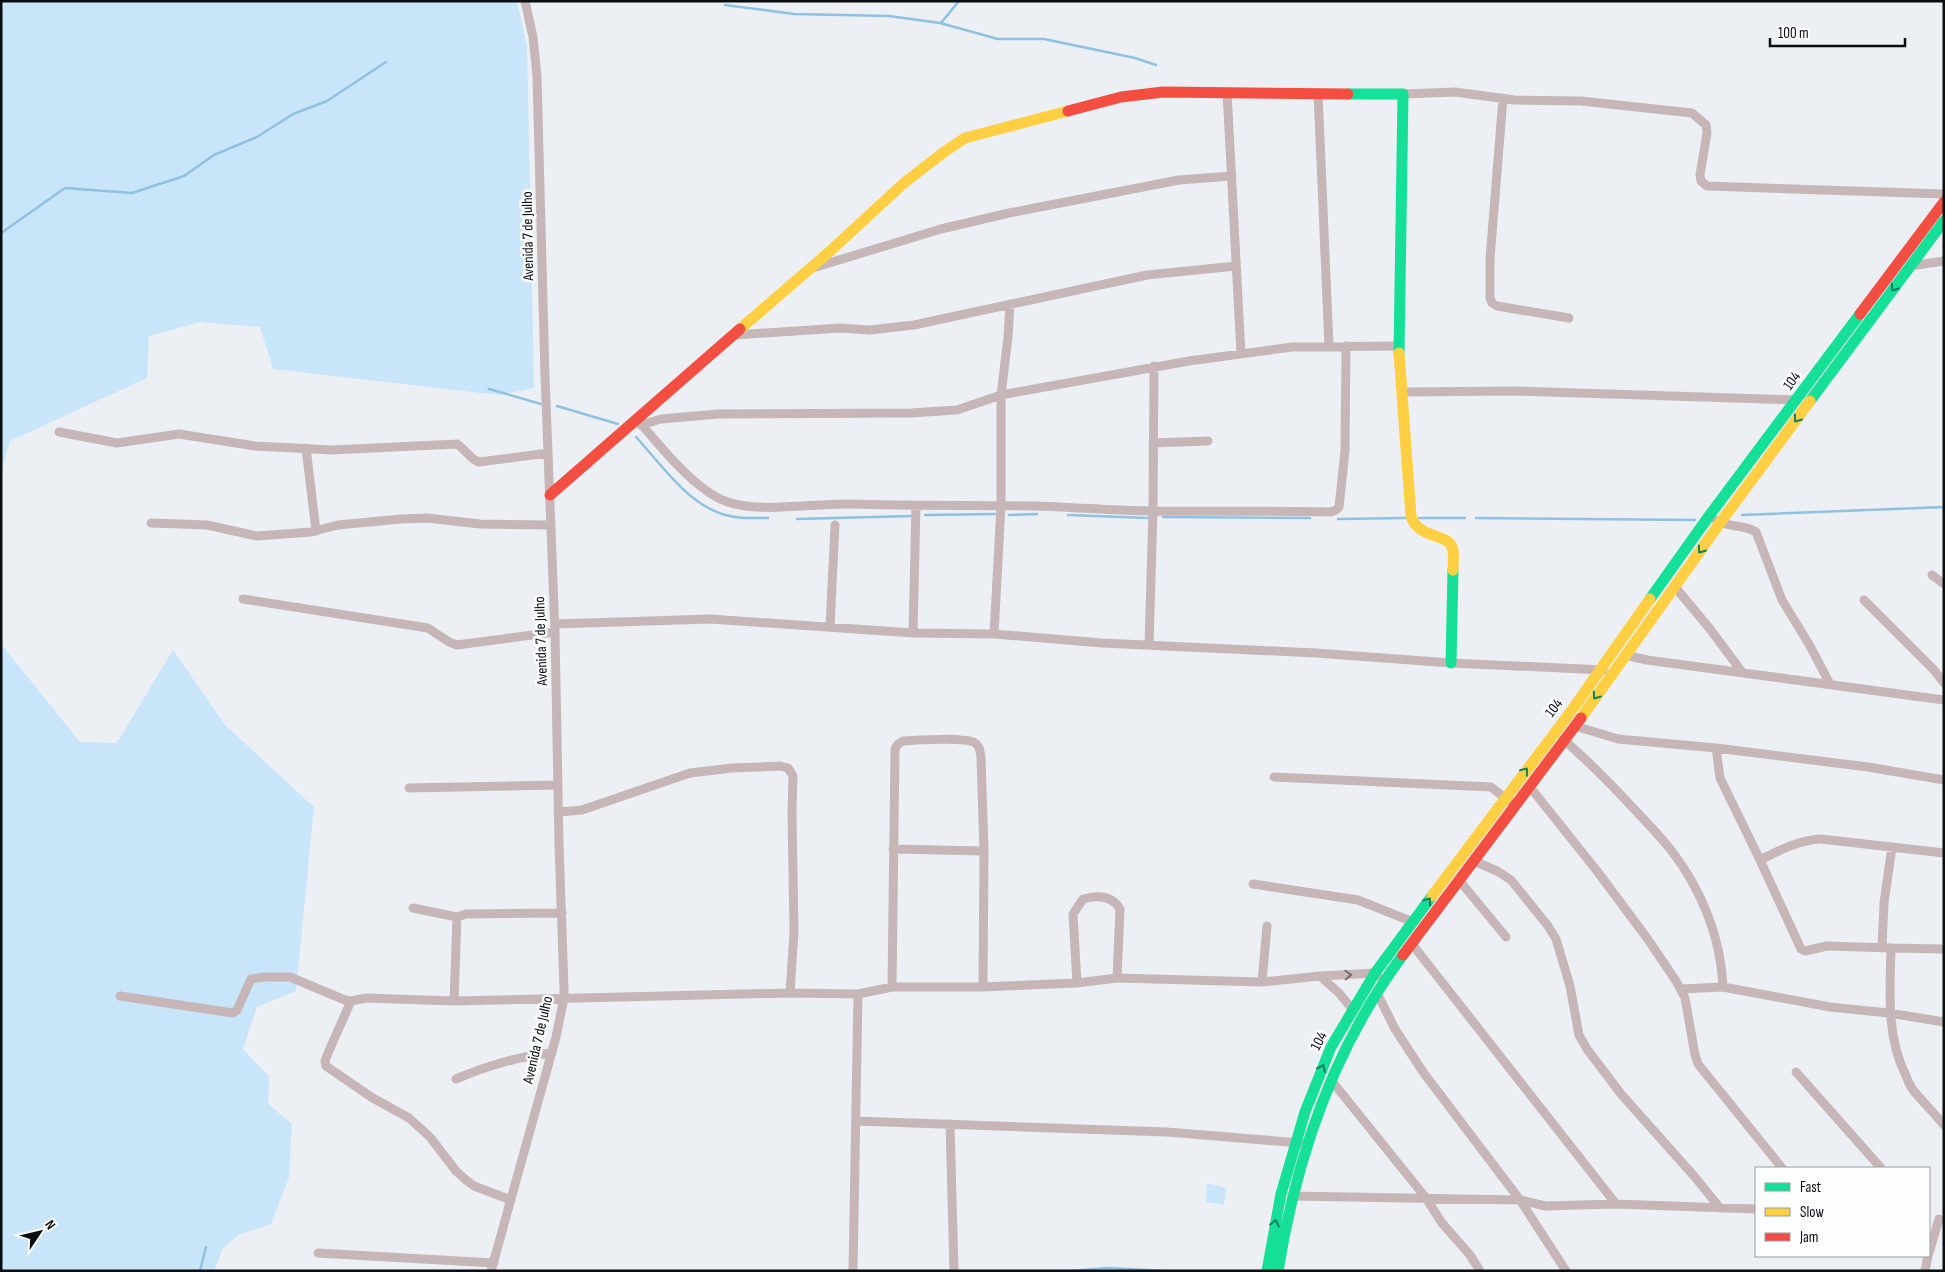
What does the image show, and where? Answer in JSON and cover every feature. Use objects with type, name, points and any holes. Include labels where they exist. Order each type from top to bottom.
[{"type":"street","name":"Avenida 7 de Julho","points":[[492,1267],[552,1053],[564,998],[538,76],[533,37],[525,1]]},
{"type":"street","points":[[550,496],[639,422],[734,335],[947,150],[965,138],[1121,97],[1164,92],[1403,94],[1455,92],[1514,100],[1581,101],[1692,113],[1706,125],[1707,133],[1700,175],[1701,182],[1707,186],[1944,194]]},
{"type":"street","points":[[1226,92],[1241,354]]},
{"type":"street","points":[[1318,93],[1329,346]]},
{"type":"street","points":[[1403,94],[1399,346],[1410,510],[1413,522],[1419,530],[1442,538],[1449,542],[1453,548],[1451,663]]},
{"type":"street","points":[[1503,98],[1490,260],[1490,298],[1492,303],[1497,306],[1569,318]]},
{"type":"street","points":[[810,269],[941,229],[1009,213],[1179,180],[1232,176]]},
{"type":"street","name":"104","points":[[1267,1271],[1281,1194],[1302,1143],[1305,1112],[1331,1047],[1375,974],[1505,797],[1572,710],[1709,516],[1944,202]]},
{"type":"street","points":[[1278,1271],[1284,1227],[1302,1143],[1355,1031],[1385,981],[1530,787],[1720,524],[1944,221]]},
{"type":"street","points":[[1910,266],[1944,261]]},
{"type":"street","points":[[734,335],[840,328],[870,330],[914,324],[1147,275],[1236,266]]},
{"type":"street","points":[[1873,296],[1883,304]]},
{"type":"street","points":[[994,634],[1001,506],[1001,395],[1010,304]]},
{"type":"street","points":[[639,422],[682,469],[713,495],[726,502],[744,506],[774,507],[845,504],[1001,506],[1153,511],[1336,510],[1340,501],[1345,451],[1346,346]]},
{"type":"street","points":[[639,422],[718,414],[821,415],[957,410],[1001,395],[1154,366],[1292,347],[1399,346]]},
{"type":"street","points":[[1149,645],[1153,511],[1154,366]]},
{"type":"street","points":[[1403,392],[1515,392],[1797,400]]},
{"type":"street","points":[[58,432],[116,443],[179,434],[255,446],[332,450],[456,444],[475,460],[488,462],[548,454]]},
{"type":"street","points":[[1153,443],[1208,441]]},
{"type":"street","points":[[306,448],[316,531]]},
{"type":"street","points":[[913,632],[916,506]]},
{"type":"street","points":[[1709,516],[1720,524],[1748,528],[1756,532],[1782,600],[1830,684]]},
{"type":"street","points":[[151,523],[208,525],[256,536],[279,536],[316,531],[338,525],[418,518],[480,524],[551,525]]},
{"type":"street","points":[[830,626],[835,525]]},
{"type":"street","points":[[1932,575],[1944,584]]},
{"type":"street","points":[[1675,587],[1742,672]]},
{"type":"street","points":[[243,599],[428,628],[449,642],[458,645],[555,628],[710,619],[913,632],[994,634],[1102,644],[1316,653],[1451,663],[1599,670],[1614,669]]},
{"type":"street","points":[[1864,600],[1923,658],[1944,683]]},
{"type":"street","points":[[1625,655],[1646,660],[1742,672],[1794,681],[1830,684],[1944,700]]},
{"type":"street","points":[[1574,726],[1618,739],[1716,748],[1868,767],[1944,780]]},
{"type":"street","points":[[892,987],[894,750],[898,744],[912,740],[964,740],[975,743],[980,750],[984,852],[982,987]]},
{"type":"street","points":[[1564,740],[1589,762],[1670,848],[1695,885],[1716,939],[1722,963],[1723,987]]},
{"type":"street","points":[[1716,748],[1720,778],[1801,949],[1805,951],[1827,946],[1944,949]]},
{"type":"street","points":[[558,812],[582,810],[699,771],[770,766],[788,768],[793,776],[794,932],[790,993]]},
{"type":"street","points":[[1274,777],[1491,787],[1514,806]]},
{"type":"street","points":[[409,788],[516,784],[558,785]]},
{"type":"street","points":[[1530,787],[1647,938],[1681,989],[1685,998],[1698,1064],[1781,1167]]},
{"type":"street","points":[[1760,860],[1809,839],[1944,853]]},
{"type":"street","points":[[1892,848],[1884,903],[1889,1013],[1894,1045],[1905,1076],[1912,1089],[1944,1124]]},
{"type":"street","points":[[893,850],[984,852]]},
{"type":"street","points":[[1474,861],[1497,871],[1510,880],[1544,921],[1556,939],[1570,986],[1579,1035],[1587,1049],[1621,1094],[1720,1208]]},
{"type":"street","points":[[1459,880],[1506,937]]},
{"type":"street","points":[[1253,884],[1358,900],[1413,922]]},
{"type":"street","points":[[1077,983],[1073,914],[1083,899],[1092,897],[1111,899],[1116,902],[1120,909],[1117,978]]},
{"type":"street","points":[[413,908],[456,917],[466,914],[562,913]]},
{"type":"street","points":[[454,1001],[456,917]]},
{"type":"street","points":[[1262,982],[1267,926]]},
{"type":"street","points":[[1412,944],[1616,1204]]},
{"type":"street","points":[[120,996],[233,1013],[237,1010],[251,979],[283,976],[352,1001],[366,998],[454,1001],[790,993],[858,994],[892,987],[982,987],[1077,983],[1117,978],[1262,982],[1320,976],[1375,974],[1385,981]]},
{"type":"street","points":[[1320,976],[1339,993],[1353,1010]]},
{"type":"street","points":[[1681,989],[1723,987],[1830,1007],[1889,1013],[1944,1022]]},
{"type":"street","points":[[1378,993],[1395,1029],[1423,1072],[1520,1200],[1566,1271]]},
{"type":"street","points":[[854,1271],[858,994]]},
{"type":"street","points":[[352,1001],[328,1053],[326,1066],[371,1097],[409,1118],[430,1137],[456,1171],[474,1186],[511,1200]]},
{"type":"street","points":[[456,1079],[484,1067],[514,1059],[552,1053]]},
{"type":"street","points":[[1796,1072],[1880,1167]]},
{"type":"street","points":[[1332,1080],[1426,1198],[1442,1224],[1470,1255],[1480,1271]]},
{"type":"street","points":[[857,1121],[1167,1132],[1302,1143]]},
{"type":"street","points":[[950,1124],[954,1271]]},
{"type":"street","points":[[1292,1196],[1520,1200],[1545,1206],[1616,1204],[1755,1209]]},
{"type":"street","points":[[1930,1250],[1942,1219]]},
{"type":"street","points":[[318,1253],[492,1267]]},
{"type":"street","points":[[1924,1271],[1928,1257]]},
{"type":"shaded area","points":[[1,1],[405,1],[407,3],[411,1],[517,1],[527,46],[534,388],[499,395],[273,369],[260,327],[200,322],[149,336],[147,378],[10,441],[1,472]]},
{"type":"shaded area","points":[[1,644],[80,742],[117,743],[173,650],[225,725],[314,807],[296,991],[257,1007],[243,1049],[269,1076],[268,1104],[292,1124],[289,1177],[271,1224],[238,1235],[223,1248],[214,1271],[1,1271]]},
{"type":"shaded area","points":[[1207,1183],[1226,1188],[1224,1205],[1206,1202]]},
{"type":"waterway","points":[[941,23],[959,1]]},
{"type":"waterway","points":[[725,5],[794,14],[889,16],[940,23],[998,39],[1044,39],[1135,58],[1156,65]]},
{"type":"waterway","points":[[1,233],[65,188],[132,193],[184,176],[214,155],[257,137],[293,114],[327,101],[386,62]]},
{"type":"waterway","points":[[489,389],[541,404]]},
{"type":"waterway","points":[[557,406],[618,424]]},
{"type":"waterway","points":[[636,437],[675,481],[697,501],[722,514],[733,517],[768,518]]},
{"type":"waterway","points":[[1742,515],[1944,507]]},
{"type":"waterway","points":[[925,515],[995,514]]},
{"type":"waterway","points":[[1009,515],[1037,514]]},
{"type":"waterway","points":[[1068,515],[1148,518]]},
{"type":"waterway","points":[[797,519],[911,516]]},
{"type":"waterway","points":[[1163,517],[1310,518]]},
{"type":"waterway","points":[[1338,519],[1406,518]]},
{"type":"waterway","points":[[1419,518],[1465,518]]},
{"type":"waterway","points":[[1476,518],[1695,520]]},
{"type":"waterway","points":[[200,1271],[206,1247]]},
{"type":"waterway","points":[[1070,1271],[1107,1268],[1167,1271]]},
{"type":"traffic: fast","points":[[1348,94],[1403,94],[1399,353]]},
{"type":"traffic: fast","points":[[1810,401],[1944,221]]},
{"type":"traffic: fast","points":[[1650,599],[1709,516],[1860,314]]},
{"type":"traffic: fast","points":[[1451,663],[1453,570]]},
{"type":"traffic: fast","points":[[1267,1271],[1281,1194],[1305,1112],[1331,1047],[1375,973],[1432,896]]},
{"type":"traffic: fast","points":[[1278,1271],[1295,1187],[1321,1106],[1357,1027],[1403,955]]},
{"type":"traffic: slow","points":[[740,329],[828,253],[904,183],[965,138],[1068,111]]},
{"type":"traffic: slow","points":[[1399,353],[1411,516],[1420,529],[1451,544],[1453,550],[1453,570]]},
{"type":"traffic: slow","points":[[1581,718],[1720,523],[1810,401]]},
{"type":"traffic: slow","points":[[1432,896],[1572,710],[1650,599]]},
{"type":"traffic: jam","points":[[1068,111],[1121,97],[1163,92],[1348,94]]},
{"type":"traffic: jam","points":[[1860,314],[1944,202]]},
{"type":"traffic: jam","points":[[550,495],[740,329]]},
{"type":"traffic: jam","points":[[1403,955],[1581,718]]}]
